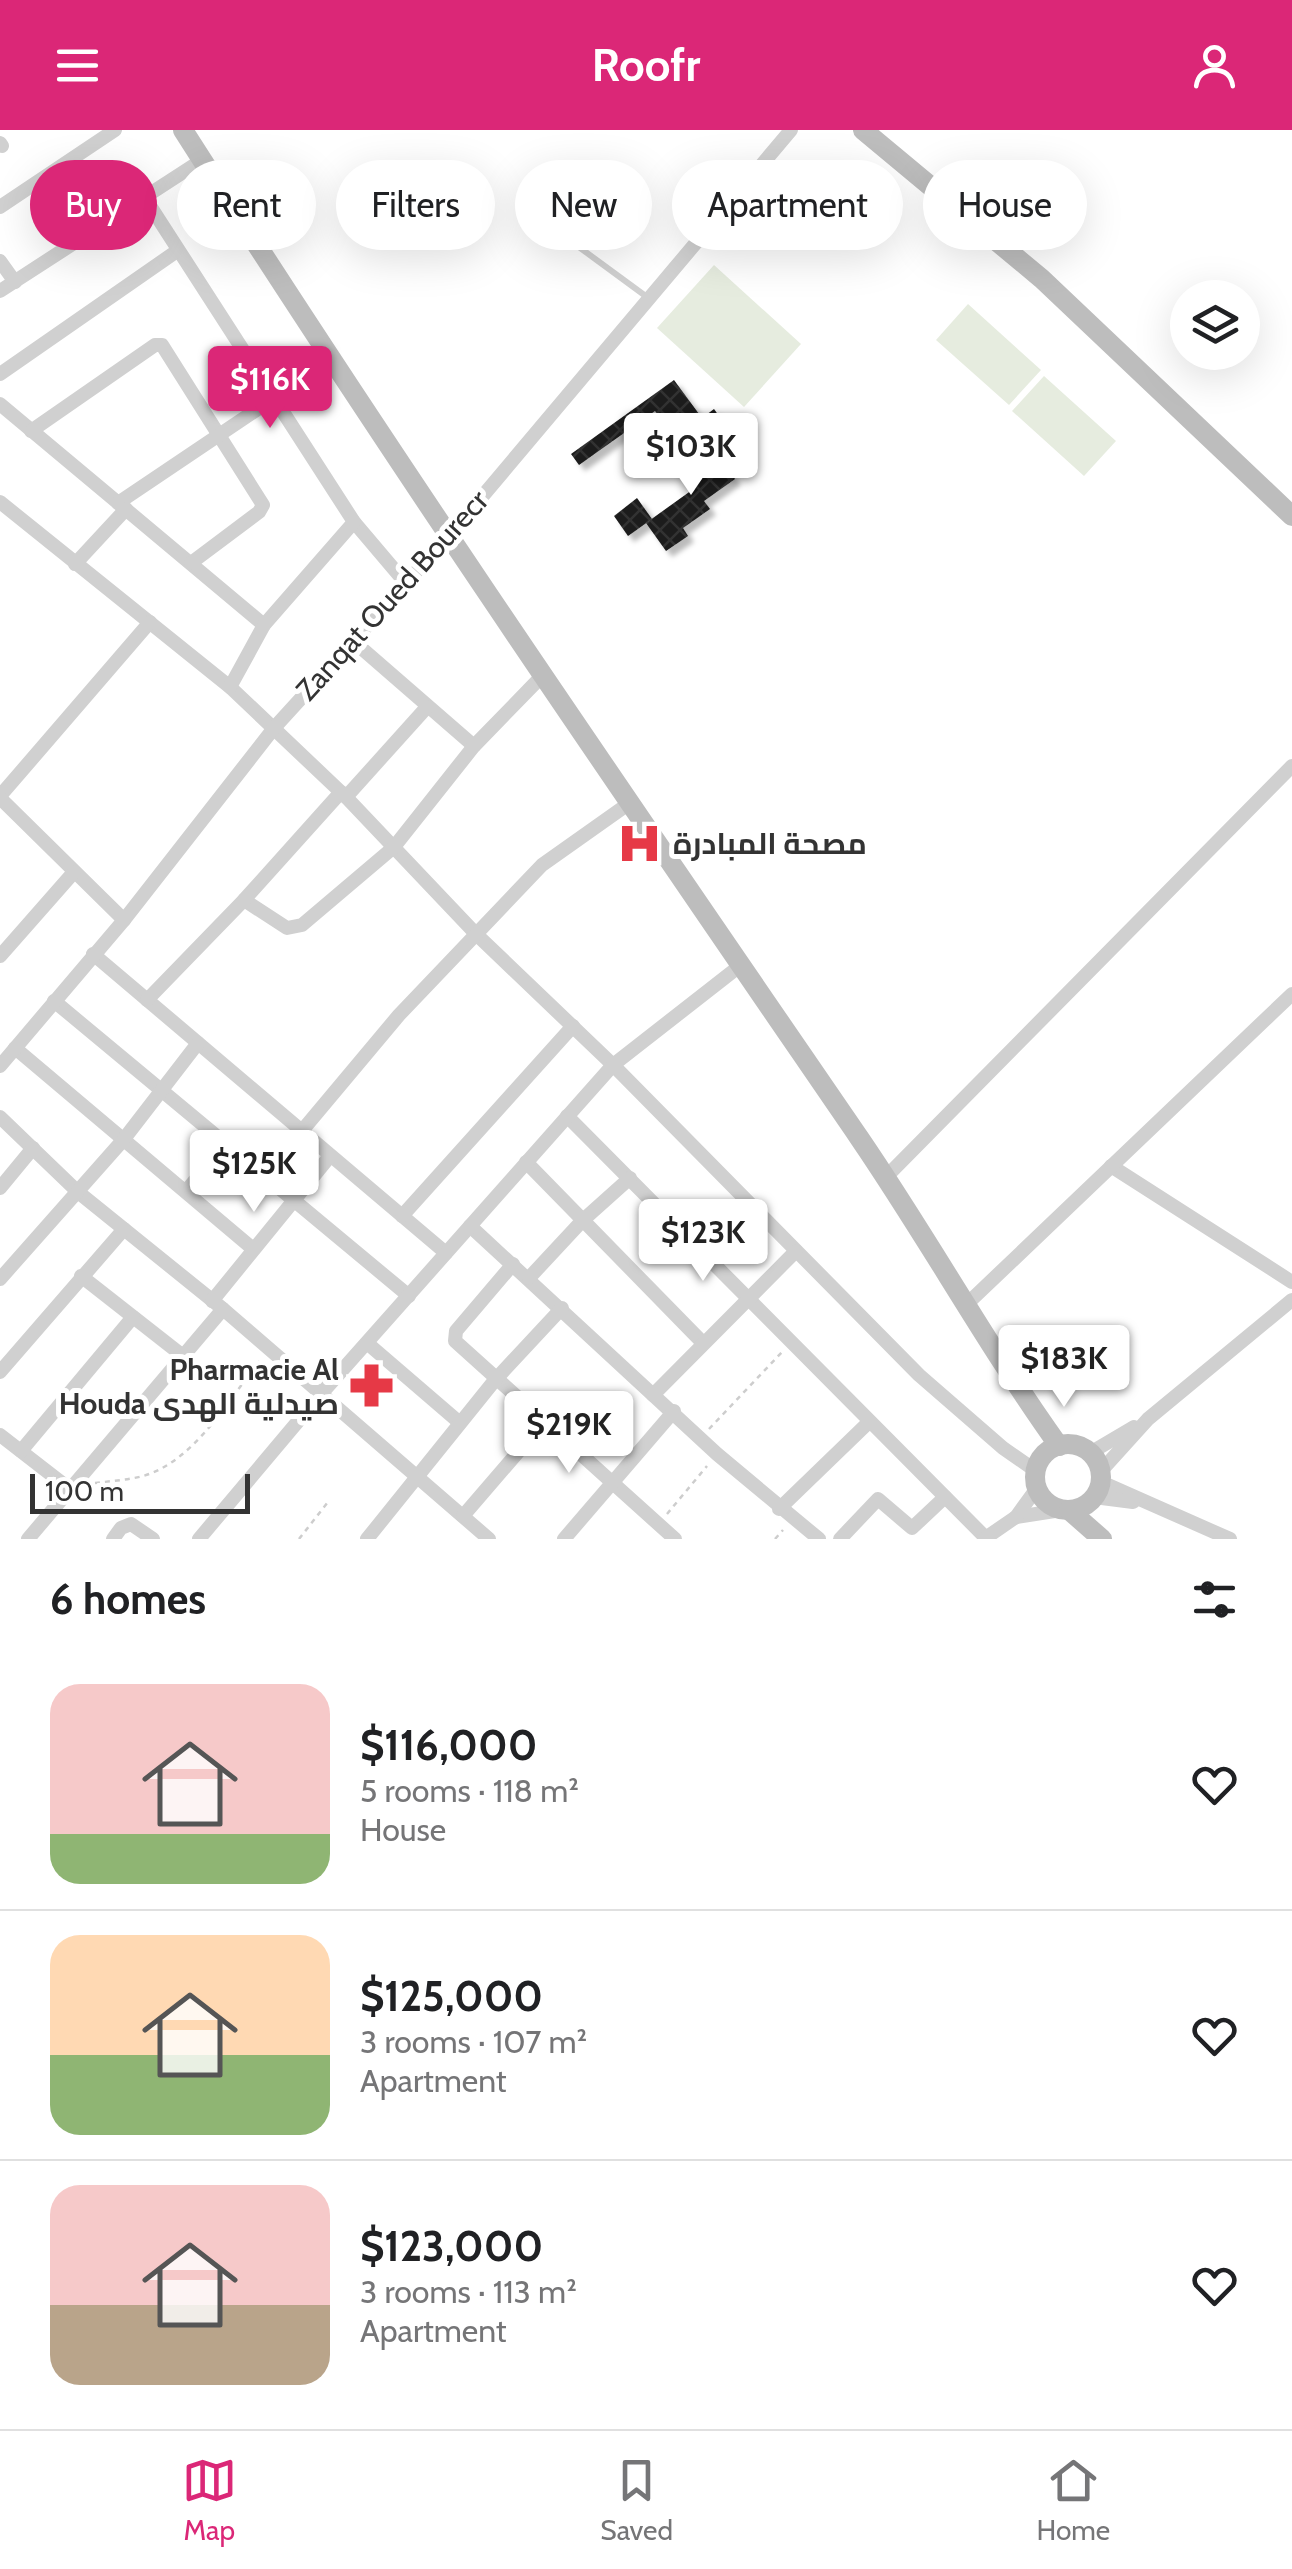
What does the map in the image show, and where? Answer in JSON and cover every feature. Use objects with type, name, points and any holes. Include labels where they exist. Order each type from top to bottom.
[{"type":"street","points":[[183,130],[202,160]]},
{"type":"street","name":"Zanqat Oued Bourecr","points":[[0,1066],[124,920],[274,728],[449,536],[791,130]]},
{"type":"street","points":[[862,130],[1042,279],[1292,516]]},
{"type":"street","points":[[0,207],[105,133]]},
{"type":"street","points":[[157,218],[354,522],[404,581]]},
{"type":"street","points":[[0,292],[65,250]]},
{"type":"street","points":[[261,250],[449,536],[886,1177],[968,1303],[1053,1449]]},
{"type":"street","points":[[0,374],[177,251]]},
{"type":"street","points":[[0,261],[15,282]]},
{"type":"street","points":[[31,432],[159,343],[261,501],[262,509],[191,563]]},
{"type":"street","points":[[75,564],[122,506],[332,359]]},
{"type":"street","points":[[0,404],[264,624]]},
{"type":"street","points":[[1,504],[230,687],[344,794],[476,934],[613,1065],[919,1376],[1037,1479],[1046,1502],[1086,1490],[1146,1504],[1230,1539]]},
{"type":"street","points":[[230,687],[264,624],[354,522]]},
{"type":"street","points":[[124,920],[0,797],[150,622]]},
{"type":"street","points":[[352,640],[474,746]]},
{"type":"street","points":[[244,900],[287,928],[295,929],[394,847],[474,746],[543,675]]},
{"type":"street","points":[[147,1000],[427,706]]},
{"type":"street","points":[[886,1177],[1292,766]]},
{"type":"street","points":[[301,1132],[399,1015],[542,865],[630,802]]},
{"type":"street","points":[[0,956],[74,872]]},
{"type":"street","points":[[93,954],[446,1253]]},
{"type":"street","points":[[199,1539],[321,1394],[613,1065],[741,965]]},
{"type":"street","points":[[968,1303],[1292,994]]},
{"type":"street","points":[[54,1001],[409,1296]]},
{"type":"street","points":[[402,1216],[573,1026]]},
{"type":"street","points":[[0,1280],[124,1139],[198,1044]]},
{"type":"street","points":[[15,1048],[253,1250]]},
{"type":"street","points":[[567,1116],[985,1538],[1016,1517],[1086,1490],[1148,1419],[1292,1300]]},
{"type":"street","points":[[0,1117],[78,1192],[217,1305],[489,1539]]},
{"type":"street","points":[[186,1190],[225,1144]]},
{"type":"street","points":[[0,1188],[32,1148]]},
{"type":"street","points":[[28,1539],[183,1356],[253,1250],[330,1156]]},
{"type":"street","points":[[526,1162],[702,1342]]},
{"type":"street","points":[[1111,1166],[1292,1282]]},
{"type":"street","points":[[528,1278],[630,1178]]},
{"type":"street","points":[[470,1226],[702,1436],[717,1454],[819,1539]]},
{"type":"street","points":[[0,1372],[124,1229]]},
{"type":"street","points":[[653,1394],[796,1251]]},
{"type":"street","points":[[513,1264],[454,1334],[455,1341],[675,1539]]},
{"type":"street","points":[[81,1276],[183,1356]]},
{"type":"street","points":[[367,1539],[495,1380],[562,1308]]},
{"type":"street","points":[[21,1451],[133,1316]]},
{"type":"street","points":[[366,1343],[460,1422]]},
{"type":"street","points":[[564,1539],[674,1411]]},
{"type":"street","points":[[780,1509],[869,1422]]},
{"type":"street","points":[[462,1516],[542,1423]]},
{"type":"street","points":[[0,1435],[72,1488]]},
{"type":"street","points":[[1053,1449],[1075,1445],[1086,1490],[1105,1539]]},
{"type":"street","points":[[1016,1517],[1053,1449]]},
{"type":"street","points":[[840,1539],[878,1500],[912,1528],[945,1497]]},
{"type":"street","points":[[113,1539],[130,1524],[154,1539]]},
{"type":"lane","points":[[583,250],[648,298]]},
{"type":"path","points":[[702,1436],[791,1343]]},
{"type":"path","points":[[72,1488],[143,1476],[170,1464],[196,1440],[268,1350]]},
{"type":"path","points":[[659,1524],[717,1454]]},
{"type":"path","points":[[299,1539],[328,1502]]},
{"type":"shaded area","points":[[714,265],[801,344],[744,407],[657,328]]},
{"type":"shaded area","points":[[968,304],[1041,370],[1009,405],[936,340]]},
{"type":"shaded area","points":[[1044,376],[1116,441],[1084,476],[1012,411]]},
{"type":"building","points":[[674,380],[702,418],[714,409],[730,431],[705,450],[683,420],[669,430],[655,411],[579,465],[571,454]]},
{"type":"building","points":[[712,446],[735,479],[704,501],[710,509],[683,528],[688,536],[666,551],[646,523],[692,490],[678,470]]},
{"type":"building","points":[[637,498],[652,519],[628,536],[614,516]]},
{"type":"place","name":"مصحة المبادرة","points":[[640,843]]},
{"type":"place","name":"Pharmacie Al Houda صيدلية الهدى","points":[[372,1386]]}]
